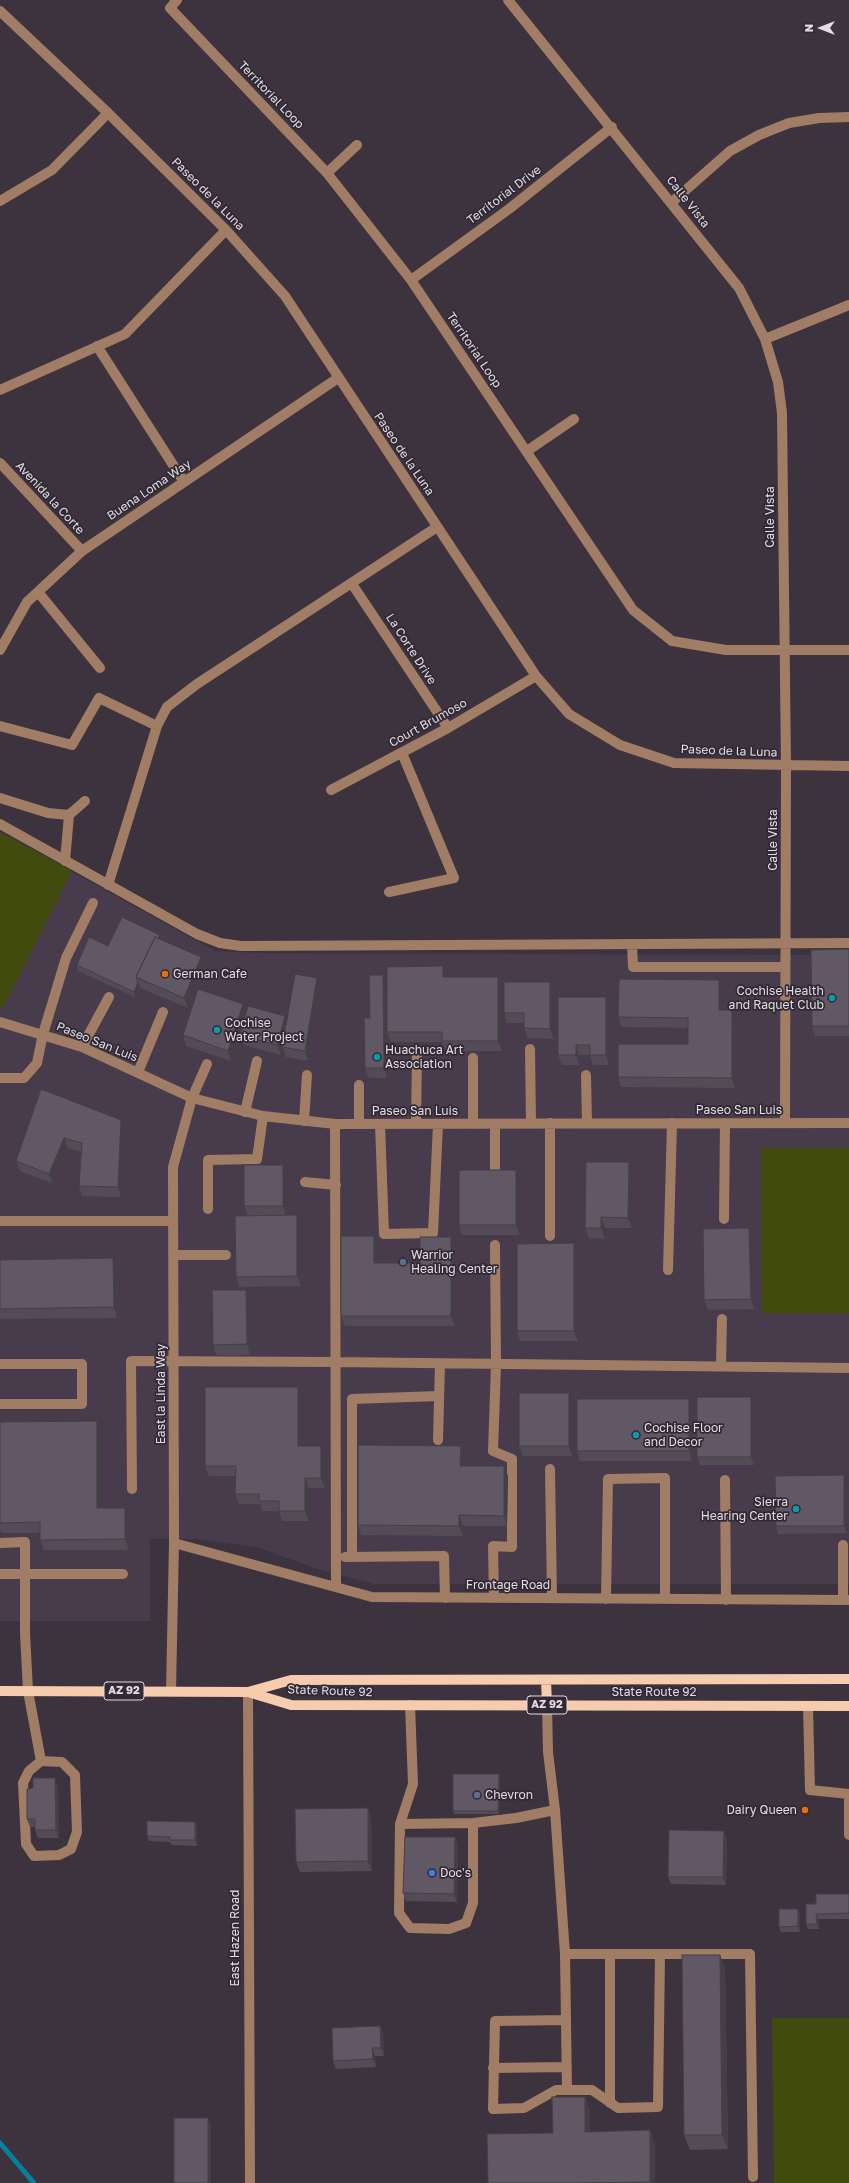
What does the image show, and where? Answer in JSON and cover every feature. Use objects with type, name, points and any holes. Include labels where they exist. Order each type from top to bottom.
[{"type":"main road","name":"State Route 92","points":[[248,1692],[291,1680],[849,1680]]},
{"type":"main road","points":[[546,1680],[547,1705]]},
{"type":"main road","name":"AZ 92","points":[[0,1692],[248,1692]]},
{"type":"main road","name":"State Route 92","points":[[248,1692],[291,1706],[849,1706]]},
{"type":"street","name":"Territorial Loop","points":[[177,0],[170,8],[327,172],[411,280],[633,610],[672,641],[726,650],[849,650]]},
{"type":"street","name":"Calle Vista","points":[[508,0],[612,127],[739,288],[765,339],[778,382],[782,413],[786,766],[785,1122]]},
{"type":"street","name":"Paseo de la Luna","points":[[0,11],[108,113],[226,230],[285,296],[536,676],[569,714],[620,745],[674,762],[786,766],[849,766]]},
{"type":"street","points":[[0,201],[52,170],[108,113]]},
{"type":"street","points":[[671,203],[730,151],[759,135],[789,123],[819,118],[849,117]]},
{"type":"street","name":"Territorial Drive","points":[[411,280],[509,209],[612,127]]},
{"type":"street","points":[[327,172],[357,145]]},
{"type":"street","points":[[0,390],[125,334],[226,230]]},
{"type":"street","points":[[765,339],[849,305]]},
{"type":"street","points":[[97,346],[184,482]]},
{"type":"street","name":"Buena Loma Way","points":[[0,650],[26,602],[82,551],[338,378]]},
{"type":"street","points":[[527,451],[574,419]]},
{"type":"street","name":"Avenida la Corte","points":[[0,463],[82,551]]},
{"type":"street","points":[[108,885],[157,726],[167,707],[197,684],[437,527]]},
{"type":"street","name":"La Corte Drive","points":[[352,584],[448,728]]},
{"type":"street","points":[[38,592],[100,668]]},
{"type":"street","name":"Court Brumoso","points":[[331,790],[448,728],[536,676]]},
{"type":"street","points":[[0,726],[72,745],[98,698],[157,726]]},
{"type":"street","points":[[389,892],[454,878],[402,752]]},
{"type":"street","points":[[0,798],[48,813],[70,815]]},
{"type":"street","points":[[65,861],[70,815],[85,801]]},
{"type":"street","points":[[0,824],[197,934],[220,943],[241,946],[849,943]]},
{"type":"street","points":[[0,1078],[24,1078],[37,1063],[43,1034],[66,958],[93,903]]},
{"type":"street","points":[[632,944],[633,967],[786,967]]},
{"type":"street","points":[[82,1047],[109,997]]},
{"type":"street","points":[[138,1072],[163,1012]]},
{"type":"street","name":"Paseo San Luis","points":[[0,1022],[82,1047],[192,1098],[263,1116],[304,1121],[335,1124],[849,1122]]},
{"type":"street","points":[[530,1049],[531,1123]]},
{"type":"street","points":[[416,1124],[417,1053]]},
{"type":"street","points":[[473,1058],[473,1124]]},
{"type":"street","points":[[245,1112],[257,1061]]},
{"type":"street","name":"East la Linda Way","points":[[170,1692],[174,1543],[174,1167],[192,1098],[207,1064]]},
{"type":"street","points":[[304,1121],[307,1075]]},
{"type":"street","points":[[586,1075],[587,1123]]},
{"type":"street","points":[[359,1085],[359,1124]]},
{"type":"street","points":[[208,1209],[208,1160],[257,1159],[263,1116]]},
{"type":"street","points":[[550,1123],[550,1236]]},
{"type":"street","points":[[668,1270],[672,1123]]},
{"type":"street","points":[[724,1218],[725,1123]]},
{"type":"street","points":[[335,1124],[336,1588]]},
{"type":"street","points":[[380,1124],[384,1234],[433,1233],[438,1124]]},
{"type":"street","points":[[495,1124],[495,1171]]},
{"type":"street","points":[[305,1182],[336,1186]]},
{"type":"street","points":[[0,1221],[174,1221]]},
{"type":"street","points":[[494,1598],[494,1546],[512,1547],[512,1459],[493,1451],[496,1364],[495,1245]]},
{"type":"street","points":[[174,1255],[226,1255]]},
{"type":"street","points":[[721,1366],[722,1320]]},
{"type":"street","points":[[132,1489],[131,1361],[849,1368]]},
{"type":"street","points":[[438,1440],[440,1363]]},
{"type":"street","points":[[0,1364],[82,1364],[82,1404],[0,1404]]},
{"type":"street","points":[[352,1557],[352,1399],[439,1396]]},
{"type":"street","points":[[550,1469],[552,1598]]},
{"type":"street","points":[[606,1599],[608,1479],[665,1478],[665,1599]]},
{"type":"street","points":[[725,1480],[726,1600]]},
{"type":"street","points":[[0,1543],[25,1542],[25,1633],[28,1692],[41,1761]]},
{"type":"street","name":"Frontage Road","points":[[174,1543],[372,1597],[846,1600]]},
{"type":"street","points":[[842,1545],[846,1600]]},
{"type":"street","points":[[336,1557],[444,1556],[445,1598]]},
{"type":"street","points":[[0,1574],[123,1574]]},
{"type":"street","name":"East Hazen Road","points":[[248,1692],[250,2183]]},
{"type":"street","points":[[410,1705],[413,1784],[400,1824],[399,1913],[410,1928],[449,1929],[466,1923],[473,1902],[473,1823]]},
{"type":"street","points":[[547,1705],[548,1752],[555,1810],[565,1954],[566,2090]]},
{"type":"street","points":[[808,1706],[810,1790],[849,1794],[849,1835]]},
{"type":"street","points":[[41,1761],[62,1762],[75,1775],[77,1832],[71,1849],[59,1855],[34,1856],[26,1844],[23,1783],[29,1771],[41,1761]]},
{"type":"street","points":[[400,1824],[473,1823],[516,1818],[555,1810]]},
{"type":"street","points":[[565,1954],[750,1954],[753,2177]]},
{"type":"street","points":[[610,1954],[610,2103]]},
{"type":"street","points":[[566,2020],[495,2021],[493,2109],[524,2108],[556,2090],[592,2090],[618,2108],[658,2108],[660,1954]]},
{"type":"street","points":[[494,2068],[566,2067]]},
{"type":"shaded area","points":[[0,832],[215,951],[260,953],[849,955],[849,1584],[374,1584],[317,1569],[257,1547],[194,1539],[150,1539],[150,1621],[0,1621]]},
{"type":"green space","points":[[0,832],[72,871],[3,1008],[0,1007]]},
{"type":"green space","points":[[761,1148],[849,1148],[849,1313],[762,1313]]},
{"type":"green space","points":[[772,2018],[849,2018],[849,2183],[774,2183]]},
{"type":"building","points":[[122,917],[160,935],[158,939],[155,937],[136,977],[138,982],[134,992],[77,965],[89,937],[108,946]]},
{"type":"building","points":[[155,937],[201,957],[184,998],[136,977]]},
{"type":"building","name":"Cochise Health and Raquet Club","points":[[849,949],[849,1026],[812,1026],[811,950]]},
{"type":"building","points":[[443,966],[443,977],[498,977],[498,1041],[442,1041],[442,1032],[387,1032],[387,967]]},
{"type":"building","points":[[295,974],[317,978],[305,1051],[282,1047]]},
{"type":"building","points":[[369,975],[383,975],[384,1068],[365,1068],[364,1018],[370,1018]]},
{"type":"building","points":[[619,979],[719,980],[719,1010],[732,1010],[732,1078],[618,1077],[618,1044],[688,1044],[688,1018],[618,1017]]},
{"type":"building","points":[[504,982],[550,982],[550,1029],[524,1028],[524,1013],[504,1013]]},
{"type":"building","name":"Cochise Water Project","points":[[198,989],[243,1004],[228,1051],[183,1035]]},
{"type":"building","points":[[558,997],[606,997],[606,1055],[590,1055],[590,1045],[576,1045],[576,1055],[558,1055]]},
{"type":"building","points":[[248,1006],[285,1016],[277,1045],[240,1035]]},
{"type":"building","points":[[41,1089],[121,1120],[118,1187],[79,1186],[82,1143],[64,1138],[49,1174],[16,1161]]},
{"type":"building","points":[[586,1162],[629,1162],[628,1218],[601,1217],[601,1228],[585,1228]]},
{"type":"building","points":[[244,1165],[283,1165],[283,1206],[244,1206]]},
{"type":"building","points":[[459,1170],[516,1170],[516,1225],[459,1225]]},
{"type":"building","points":[[297,1215],[297,1276],[236,1277],[235,1216]]},
{"type":"building","points":[[749,1228],[751,1299],[704,1300],[703,1229]]},
{"type":"building","points":[[341,1236],[374,1236],[374,1263],[420,1263],[420,1237],[451,1237],[451,1316],[341,1316]]},
{"type":"building","points":[[574,1243],[574,1331],[517,1331],[517,1244]]},
{"type":"building","points":[[113,1258],[114,1307],[0,1309],[0,1260]]},
{"type":"building","points":[[212,1290],[246,1290],[247,1344],[213,1345]]},
{"type":"building","points":[[205,1387],[298,1387],[298,1446],[321,1446],[321,1478],[305,1478],[305,1511],[279,1511],[279,1501],[259,1501],[259,1494],[235,1494],[236,1466],[205,1466]]},
{"type":"building","points":[[519,1393],[569,1393],[569,1446],[519,1446]]},
{"type":"building","points":[[697,1397],[751,1397],[751,1457],[697,1457]]},
{"type":"building","name":"Cochise Floor and Decor","points":[[577,1399],[689,1399],[689,1451],[577,1451]]},
{"type":"building","points":[[97,1421],[97,1508],[125,1508],[125,1539],[40,1540],[40,1522],[0,1523],[0,1422]]},
{"type":"building","points":[[358,1445],[461,1446],[460,1466],[504,1466],[504,1516],[459,1515],[459,1526],[358,1525]]},
{"type":"building","points":[[844,1475],[844,1526],[776,1526],[775,1476]]},
{"type":"building","name":"Chevron","points":[[453,1774],[499,1774],[498,1811],[453,1811]]},
{"type":"building","points":[[33,1778],[55,1778],[56,1830],[35,1830],[35,1819],[27,1819],[27,1789],[33,1788]]},
{"type":"building","points":[[368,1808],[368,1861],[296,1862],[295,1809]]},
{"type":"building","points":[[147,1821],[195,1822],[195,1840],[170,1840],[170,1837],[147,1836]]},
{"type":"building","points":[[669,1830],[724,1831],[723,1877],[668,1877]]},
{"type":"building","name":"Doc's","points":[[405,1837],[455,1837],[454,1894],[403,1893]]},
{"type":"building","points":[[816,1894],[849,1894],[849,1913],[816,1914],[817,1924],[806,1924],[806,1904],[816,1904]]},
{"type":"building","points":[[779,1909],[798,1909],[798,1926],[779,1927]]},
{"type":"building","points":[[682,1955],[720,1955],[722,2135],[684,2135]]},
{"type":"building","points":[[380,2026],[381,2048],[372,2048],[373,2059],[333,2061],[332,2028]]},
{"type":"building","points":[[552,2097],[585,2097],[585,2132],[650,2130],[650,2182],[488,2183],[487,2134],[553,2133]]},
{"type":"building","points":[[174,2118],[208,2118],[208,2183],[174,2183]]},
{"type":"waterway","points":[[0,2143],[34,2183]]},
{"type":"place","name":"German Cafe","points":[[165,974]]},
{"type":"place","name":"Cochise Health and Raquet Club","points":[[832,998]]},
{"type":"place","name":"Cochise Water Project","points":[[217,1030]]},
{"type":"place","name":"Huachuca Art Association","points":[[377,1057]]},
{"type":"place","name":"Warrior Healing Center","points":[[403,1262]]},
{"type":"place","name":"Cochise Floor and Decor","points":[[636,1435]]},
{"type":"place","name":"Sierra Hearing Center","points":[[796,1509]]},
{"type":"place","name":"Chevron","points":[[477,1795]]},
{"type":"place","name":"Dairy Queen","points":[[805,1810]]},
{"type":"place","name":"Doc's","points":[[432,1873]]}]
